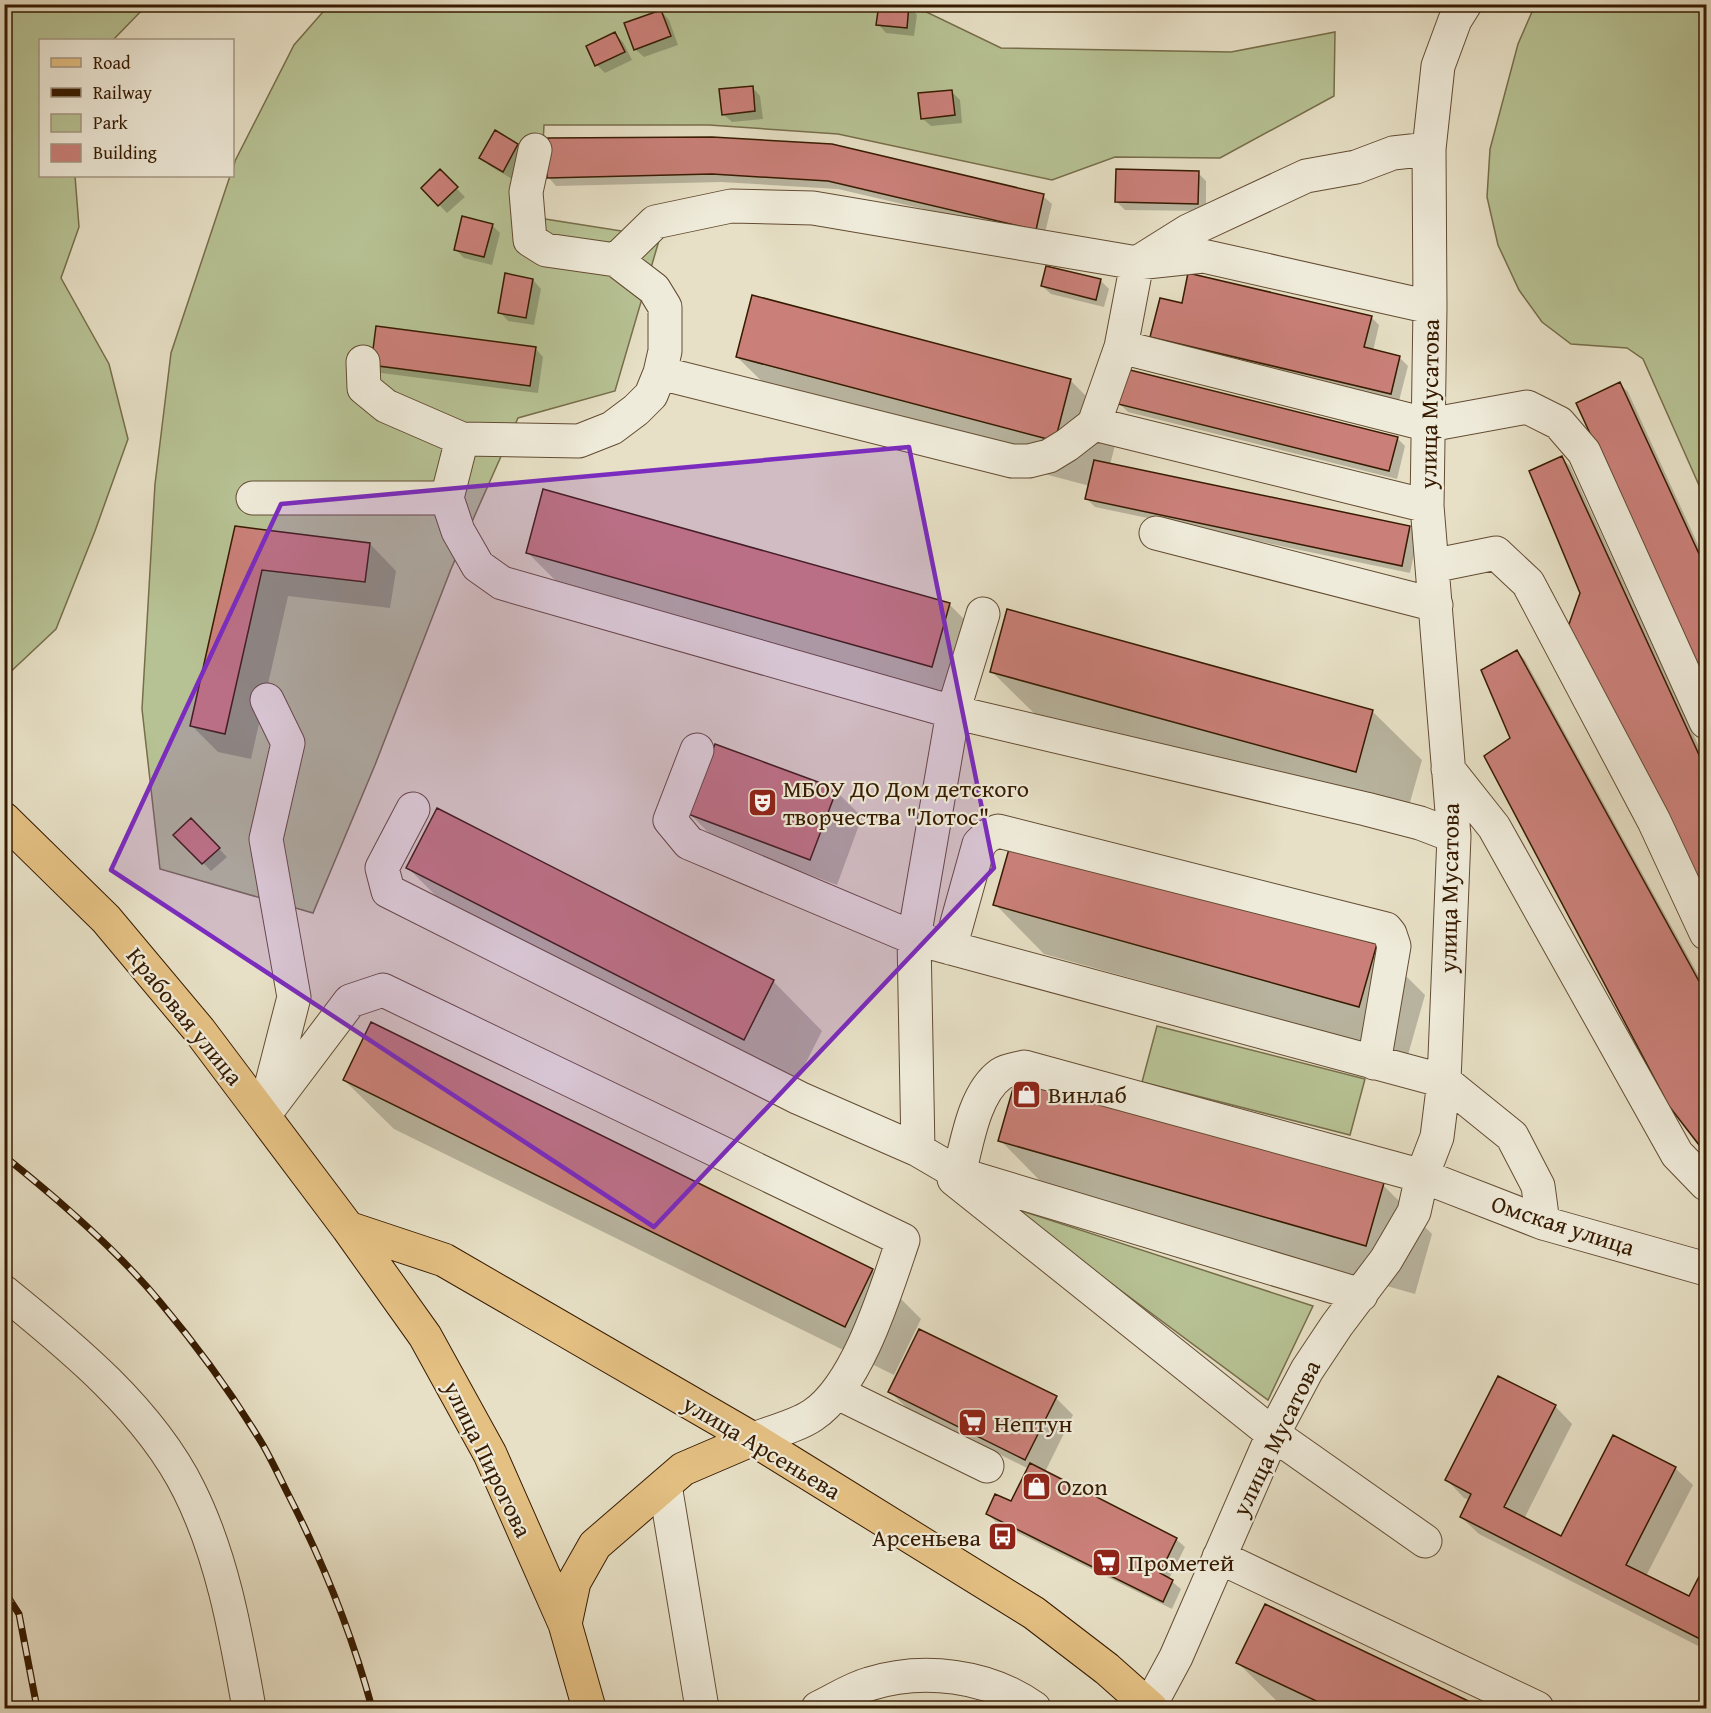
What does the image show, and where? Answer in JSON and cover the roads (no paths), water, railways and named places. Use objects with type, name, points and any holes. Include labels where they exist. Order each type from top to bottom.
[{"type":"main road","name":"Крабовая улица","points":[[4,819],[106,919],[199,1030],[348,1228]]},
{"type":"main road","name":"улица Арсеньева","points":[[348,1228],[444,1260],[753,1439],[1034,1613],[1107,1669],[1150,1708]]},
{"type":"main road","name":"улица Пирогова","points":[[348,1228],[425,1336],[484,1444],[565,1624],[589,1708]]},
{"type":"main road","points":[[565,1624],[574,1582],[595,1545],[683,1469],[753,1439]]},
{"type":"street","name":"улица Мусатова","points":[[1150,1708],[1176,1657],[1273,1434],[1307,1370],[1401,1237],[1414,1212],[1422,1176],[1437,1137],[1444,1082],[1454,836],[1427,506],[1430,307],[1429,149],[1438,66],[1464,10]]},
{"type":"street","points":[[660,373],[1012,461],[1029,461],[1048,456],[1068,445],[1094,424],[1121,347],[1137,263],[1188,231],[1306,176],[1356,167],[1393,153],[1429,149]]},
{"type":"street","points":[[363,362],[364,388],[386,406],[462,439],[579,441],[612,428],[651,395],[660,373],[665,351],[665,307],[654,289],[616,260],[546,250],[530,240],[526,192],[535,150]]},
{"type":"street","points":[[616,260],[655,222],[731,206],[813,208],[1137,263],[1203,256],[1430,307]]},
{"type":"street","points":[[1121,347],[1429,425],[1527,406],[1559,423],[1584,452],[1707,722]]},
{"type":"street","points":[[1094,424],[1427,506]]},
{"type":"street","points":[[462,439],[447,498],[458,531],[478,566],[502,583],[953,712],[1366,809],[1454,836]]},
{"type":"street","points":[[253,498],[447,498]]},
{"type":"street","points":[[1156,532],[1436,605]]},
{"type":"street","points":[[1432,566],[1496,553],[1528,583],[1654,821],[1707,933]]},
{"type":"street","points":[[918,1150],[914,938],[953,712],[983,614]]},
{"type":"street","points":[[264,1115],[294,997],[266,839],[288,743],[267,700]]},
{"type":"street","points":[[697,750],[670,820],[689,843],[914,938],[1444,1082],[1512,1136],[1538,1186],[1543,1223]]},
{"type":"street","points":[[1448,769],[1494,827],[1677,1154],[1707,1184]]},
{"type":"street","points":[[413,809],[382,868],[388,891],[799,1098],[918,1150],[959,1174],[1361,1296]]},
{"type":"street","points":[[950,948],[979,844],[987,836],[998,831],[1386,928],[1394,946],[1374,1063]]},
{"type":"street","points":[[264,1115],[350,1000],[383,990],[903,1240],[873,1326],[838,1393],[813,1416],[753,1439]]},
{"type":"street","name":"Омская улица","points":[[959,1174],[978,1106],[987,1087],[1003,1073],[1024,1067],[1422,1176],[1543,1223],[1707,1269]]},
{"type":"street","points":[[918,1150],[1273,1434],[1425,1541]]},
{"type":"street","points":[[4,1292],[100,1375],[152,1431],[189,1489],[219,1563],[249,1708]]},
{"type":"street","points":[[838,1393],[987,1466]]},
{"type":"street","points":[[664,1485],[702,1708]]},
{"type":"street","points":[[1219,1557],[1537,1708]]},
{"type":"street","points":[[819,1708],[869,1683],[931,1676],[964,1678],[996,1686],[1034,1708]]},
{"type":"railway","points":[[4,1156],[86,1225],[143,1282],[214,1371],[239,1408],[266,1451],[313,1546],[346,1626],[372,1708]]},
{"type":"railway","points":[[4,1591],[19,1614],[37,1708]]},
{"type":"place","name":"МБОУ ДО Дом детского творчества \"Лотос\"","points":[[762,802]]},
{"type":"place","name":"Винлаб","points":[[1027,1094]]},
{"type":"place","name":"Нептун","points":[[973,1423]]},
{"type":"place","name":"Ozon","points":[[1036,1486]]},
{"type":"place","name":"Арсеньева","points":[[1002,1537]]},
{"type":"place","name":"Прометей","points":[[1107,1562]]}]
